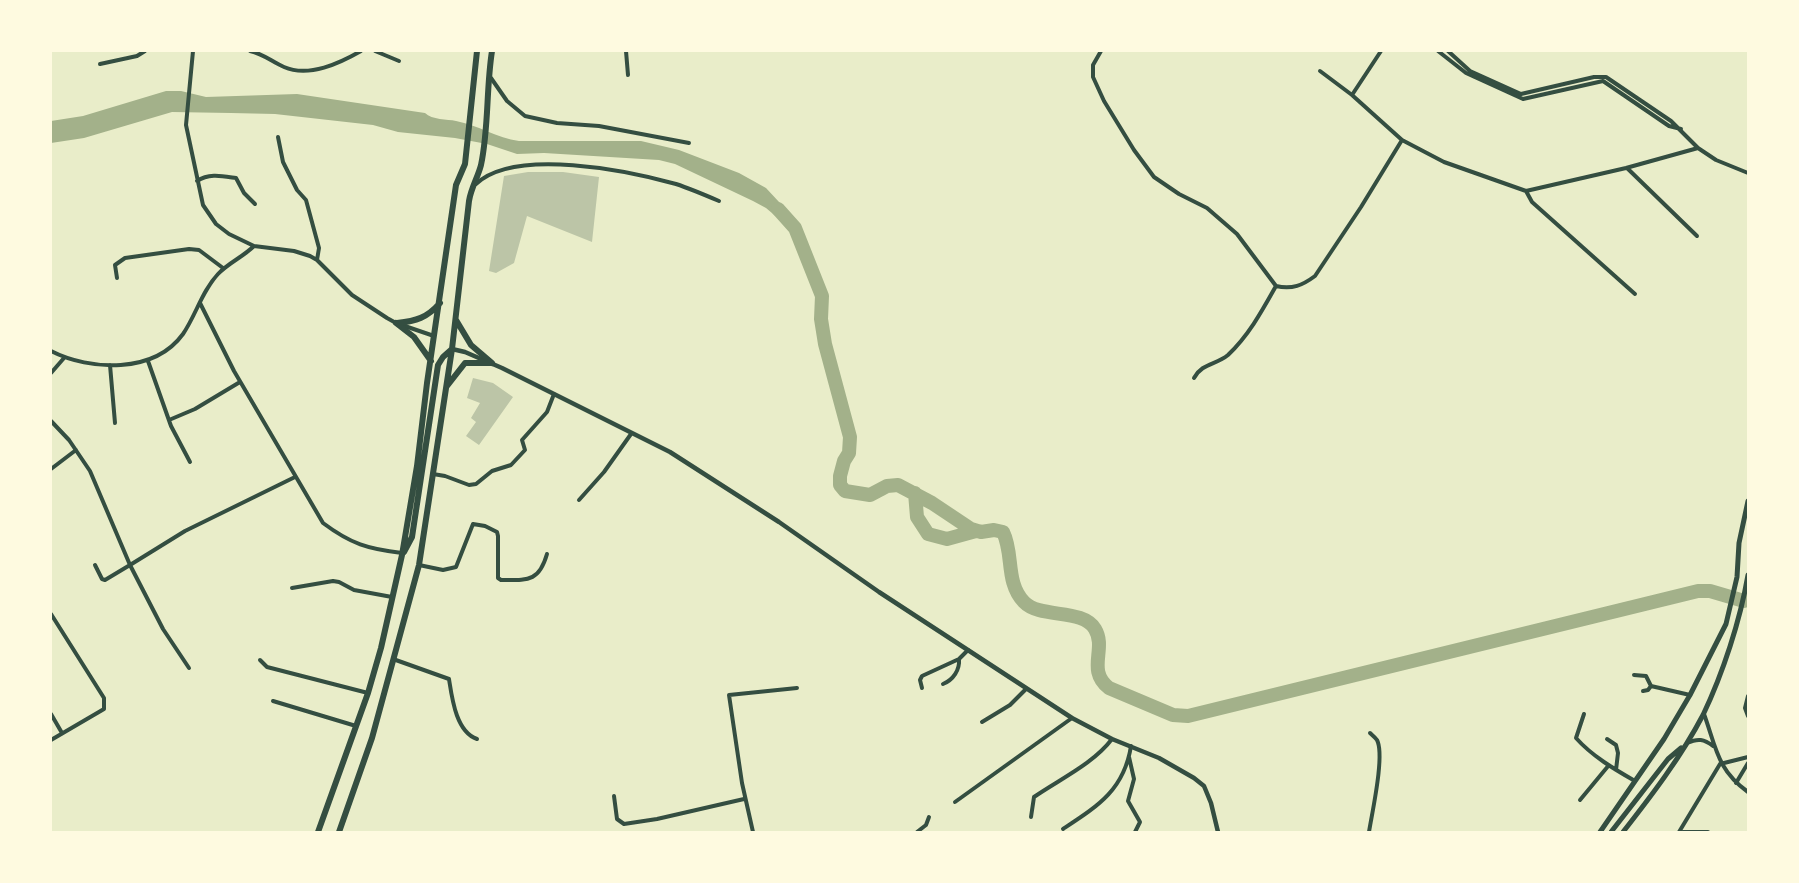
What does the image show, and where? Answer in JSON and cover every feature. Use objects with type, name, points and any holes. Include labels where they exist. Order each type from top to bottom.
[{"type":"highway","points":[[318,832],[368,693],[403,553],[414,490],[456,185],[465,164],[477,51]]},
{"type":"highway","points":[[339,832],[372,738],[419,565],[452,349],[454,316],[471,189],[480,166],[492,51]]},
{"type":"highway","points":[[396,323],[425,318],[441,301]]},
{"type":"highway","points":[[454,316],[471,345],[492,363]]},
{"type":"highway","points":[[396,323],[414,337],[431,362]]},
{"type":"highway","points":[[403,553],[412,537],[438,365],[452,349]]},
{"type":"highway","points":[[445,390],[465,363],[492,363]]},
{"type":"main road","points":[[1600,832],[1664,738],[1690,695],[1726,624],[1737,577],[1739,543],[1748,501]]},
{"type":"main road","points":[[1623,832],[1659,785],[1687,743],[1703,713],[1737,625],[1748,576]]},
{"type":"main road","points":[[1611,832],[1668,759],[1687,743]]},
{"type":"street","points":[[100,64],[137,56],[145,51]]},
{"type":"street","points":[[193,51],[186,125],[203,205],[216,224],[229,234],[254,246],[294,251],[317,260],[352,295],[396,323],[435,336]]},
{"type":"street","points":[[250,51],[262,53],[283,66],[297,71],[315,70],[335,64],[362,51]]},
{"type":"street","points":[[375,51],[399,62]]},
{"type":"street","points":[[626,51],[628,75]]},
{"type":"street","points":[[1101,51],[1093,65],[1093,77],[1104,101],[1134,150],[1154,177],[1179,194],[1207,208],[1237,234],[1276,286],[1295,288],[1315,276],[1402,140]]},
{"type":"street","points":[[1352,95],[1381,51]]},
{"type":"street","points":[[1438,51],[1468,75],[1523,99],[1604,81],[1669,126],[1681,129]]},
{"type":"street","points":[[1448,51],[1470,71],[1521,94],[1594,77],[1606,77],[1681,129],[1698,148],[1716,160],[1748,173]]},
{"type":"street","points":[[1320,71],[1352,95],[1402,140],[1444,162],[1526,191],[1626,168],[1698,148]]},
{"type":"street","points":[[488,75],[507,101],[525,116],[557,123],[599,126],[689,143]]},
{"type":"street","points":[[278,137],[283,162],[297,190],[306,200],[319,248],[317,260]]},
{"type":"street","points":[[471,189],[484,176],[518,165],[594,167],[679,185],[719,201]]},
{"type":"street","points":[[1626,168],[1697,236]]},
{"type":"street","points":[[197,181],[213,176],[236,178],[244,193],[255,204]]},
{"type":"street","points":[[1526,191],[1532,202],[1635,294]]},
{"type":"street","points":[[51,351],[64,358],[110,365],[148,361],[166,351],[182,335],[211,283],[224,268],[248,253],[254,246]]},
{"type":"street","points":[[117,278],[115,265],[125,258],[189,249],[199,250],[224,268]]},
{"type":"street","points":[[1194,378],[1204,366],[1221,361],[1248,334],[1276,286]]},
{"type":"street","points":[[200,303],[240,382],[323,523],[344,538],[367,548],[403,553]]},
{"type":"street","points":[[452,349],[492,363],[670,453],[713,479],[1072,718],[1112,739],[1173,765],[1204,786],[1218,832]]},
{"type":"street","points":[[51,373],[64,358]]},
{"type":"street","points":[[148,361],[174,435],[190,462]]},
{"type":"street","points":[[110,365],[115,423]]},
{"type":"street","points":[[169,420],[195,409],[240,382]]},
{"type":"street","points":[[432,474],[469,485],[476,484],[492,471],[511,465],[525,450],[522,440],[547,412],[555,394]]},
{"type":"street","points":[[51,420],[69,440],[90,471],[121,548],[163,629],[189,668]]},
{"type":"street","points":[[579,500],[604,472],[631,434]]},
{"type":"street","points":[[51,469],[76,450]]},
{"type":"street","points":[[95,565],[102,579],[105,580],[185,531],[295,477]]},
{"type":"street","points":[[419,565],[443,570],[456,567],[473,524],[494,529],[497,532],[497,568],[498,578],[501,580],[534,577],[543,569],[547,554]]},
{"type":"street","points":[[292,588],[333,581],[354,590],[392,597]]},
{"type":"street","points":[[51,614],[53,622],[104,698],[105,704],[104,709],[51,740]]},
{"type":"street","points":[[922,688],[920,680],[924,675],[959,659],[968,650]]},
{"type":"street","points":[[393,659],[449,679],[452,698],[463,729],[471,738],[477,740]]},
{"type":"street","points":[[943,684],[953,678],[960,664],[959,659]]},
{"type":"street","points":[[260,660],[267,667],[368,693]]},
{"type":"street","points":[[1634,675],[1646,676],[1651,686]]},
{"type":"street","points":[[1651,686],[1690,695]]},
{"type":"street","points":[[1643,691],[1648,690],[1651,686]]},
{"type":"street","points":[[753,832],[744,799],[729,695],[797,688]]},
{"type":"street","points":[[982,722],[1010,705],[1026,689]]},
{"type":"street","points":[[1748,696],[1745,708],[1748,716]]},
{"type":"street","points":[[273,700],[357,726]]},
{"type":"street","points":[[1703,713],[1720,764],[1736,784],[1748,792]]},
{"type":"street","points":[[51,714],[62,733]]},
{"type":"street","points":[[1584,714],[1576,738],[1609,765],[1635,782]]},
{"type":"street","points":[[955,802],[1072,718]]},
{"type":"street","points":[[1369,832],[1378,780],[1379,759],[1378,741],[1370,733]]},
{"type":"street","points":[[1031,817],[1034,797],[1093,758],[1112,739]]},
{"type":"street","points":[[1607,739],[1616,745],[1618,753],[1616,770]]},
{"type":"street","points":[[1687,743],[1695,739],[1706,741],[1713,746]]},
{"type":"street","points":[[1063,829],[1094,809],[1109,796],[1121,777],[1131,746]]},
{"type":"street","points":[[1129,757],[1134,779],[1128,801],[1140,822],[1135,832]]},
{"type":"street","points":[[1708,832],[1681,832],[1720,764],[1748,757]]},
{"type":"street","points":[[1736,784],[1748,763]]},
{"type":"street","points":[[1580,800],[1609,765]]},
{"type":"street","points":[[614,796],[617,819],[624,824],[657,819],[744,799]]},
{"type":"street","points":[[917,832],[926,825],[929,817]]},
{"type":"shaded area","points":[[166,91],[181,91],[206,97],[297,94],[425,113],[432,117],[464,123],[519,141],[641,141],[679,150],[739,173],[766,188],[793,217],[785,224],[766,208],[753,201],[675,164],[659,160],[544,153],[517,154],[487,144],[455,138],[398,132],[373,125],[275,114],[172,112],[84,138],[51,143],[51,121],[83,116]]},
{"type":"building","points":[[528,172],[563,172],[599,177],[592,242],[527,216],[514,263],[496,273],[489,271],[504,176]]},
{"type":"building","points":[[473,378],[493,383],[513,397],[479,445],[466,436],[476,422],[471,418],[480,403],[467,398]]},
{"type":"waterway","points":[[778,209],[795,228],[822,296],[821,319],[825,344],[850,437],[849,453],[844,461],[840,485],[845,491],[870,495],[887,486],[898,485],[932,503],[971,529],[981,532],[994,530],[1003,532],[1014,586],[1024,602],[1040,610],[1081,618],[1089,623],[1095,629],[1098,637],[1098,667],[1102,681],[1109,688],[1173,715],[1188,716],[1698,591],[1710,591],[1744,601],[1748,599]]},
{"type":"waterway","points":[[915,493],[917,517],[928,534],[947,539],[976,531]]}]
